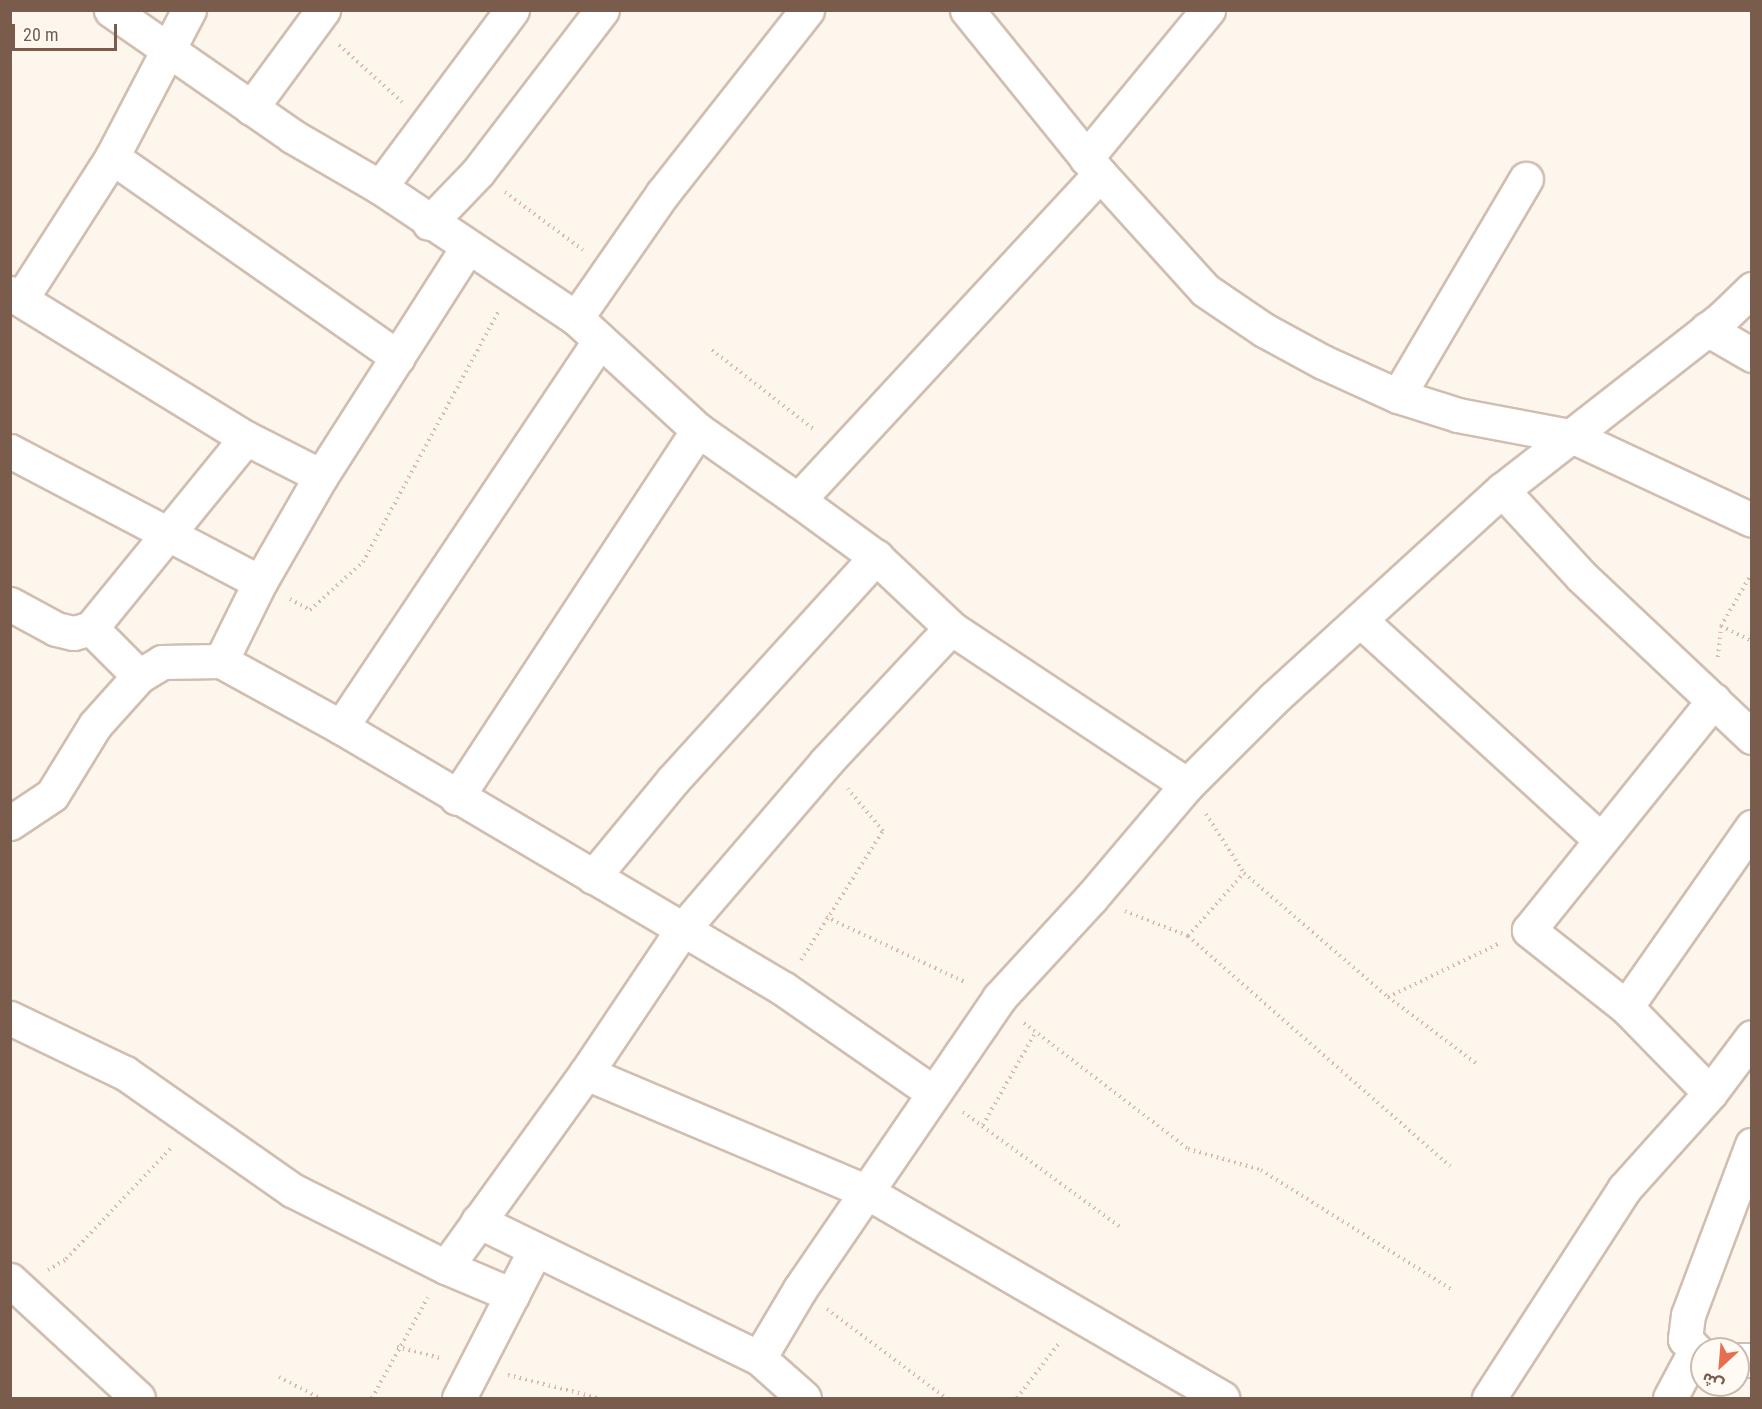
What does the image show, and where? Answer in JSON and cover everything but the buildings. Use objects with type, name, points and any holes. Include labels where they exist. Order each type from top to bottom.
[{"type":"street","points":[[111,10],[251,108],[380,187],[466,248],[576,318],[599,342],[698,430],[876,557],[951,628],[1187,785]]},
{"type":"street","points":[[189,10],[112,157],[16,296],[246,438],[321,476]]},
{"type":"street","points":[[380,187],[425,123],[512,10]]},
{"type":"street","points":[[429,223],[478,172],[602,10]]},
{"type":"street","points":[[576,318],[608,269],[807,10]]},
{"type":"street","points":[[967,10],[1093,166],[1205,290],[1264,330],[1323,362],[1398,396],[1458,415],[1574,438],[1752,520]]},
{"type":"street","points":[[798,500],[1093,166],[1208,10]]},
{"type":"street","points":[[251,108],[319,17]]},
{"type":"street","points":[[112,157],[398,357]]},
{"type":"street","points":[[1398,396],[1526,178]]},
{"type":"street","points":[[221,661],[260,582],[321,476],[466,248]]},
{"type":"street","points":[[759,1358],[800,1289],[865,1191],[999,998],[1091,898],[1187,785],[1360,620],[1502,490],[1574,438],[1752,289]]},
{"type":"street","points":[[1707,329],[1752,355]]},
{"type":"street","points":[[341,727],[599,342]]},
{"type":"street","points":[[456,798],[698,430]]},
{"type":"street","points":[[10,604],[56,629],[74,633],[91,628],[171,534],[246,438]]},
{"type":"street","points":[[10,452],[260,582]]},
{"type":"street","points":[[1502,490],[1581,576],[1752,737]]},
{"type":"street","points":[[593,878],[673,780],[876,557]]},
{"type":"street","points":[[1360,620],[1601,840]]},
{"type":"street","points":[[91,628],[139,676]]},
{"type":"street","points":[[446,1267],[586,1073],[682,930],[826,762],[951,628]]},
{"type":"street","points":[[10,824],[52,795],[95,725],[139,676],[162,662],[221,661],[341,727],[456,798],[784,989],[932,1092]]},
{"type":"street","points":[[1710,1093],[1626,1007],[1529,930],[1714,700]]},
{"type":"street","points":[[1626,1007],[1752,827]]},
{"type":"street","points":[[10,1018],[125,1073],[292,1190],[446,1267],[512,1295]]},
{"type":"street","points":[[1489,1398],[1624,1189],[1710,1093],[1752,1037]]},
{"type":"street","points":[[586,1073],[865,1191],[1081,1313],[1222,1398]]},
{"type":"street","points":[[1690,1346],[1685,1340],[1688,1315],[1752,1145]]},
{"type":"street","points":[[478,1221],[759,1358],[804,1398]]},
{"type":"street","points":[[459,1398],[535,1250]]},
{"type":"street","points":[[14,1283],[138,1398]]},
{"type":"street","points":[[1670,1398],[1690,1367]]},
{"type":"path","points":[[319,17],[425,123]]},
{"type":"path","points":[[478,172],[608,269]]},
{"type":"path","points":[[260,582],[310,610],[363,562],[516,279]]},
{"type":"path","points":[[712,350],[842,452]]},
{"type":"path","points":[[1752,573],[1721,626],[1752,641]]},
{"type":"path","points":[[784,989],[826,917],[883,831],[826,762]]},
{"type":"path","points":[[1187,785],[1245,873],[1388,997],[1477,1064]]},
{"type":"path","points":[[1188,936],[1245,873]]},
{"type":"path","points":[[1091,898],[1188,936],[1450,1166]]},
{"type":"path","points":[[826,917],[999,998]]},
{"type":"path","points":[[1388,997],[1529,930]]},
{"type":"path","points":[[1120,1227],[982,1125],[1035,1033],[1188,1149],[1261,1170],[1451,1289]]},
{"type":"path","points":[[14,1283],[66,1259],[196,1123]]},
{"type":"path","points":[[372,1398],[397,1347],[446,1267]]},
{"type":"path","points":[[800,1289],[946,1398]]},
{"type":"path","points":[[1017,1398],[1081,1313]]},
{"type":"path","points":[[279,1377],[320,1398]]}]
